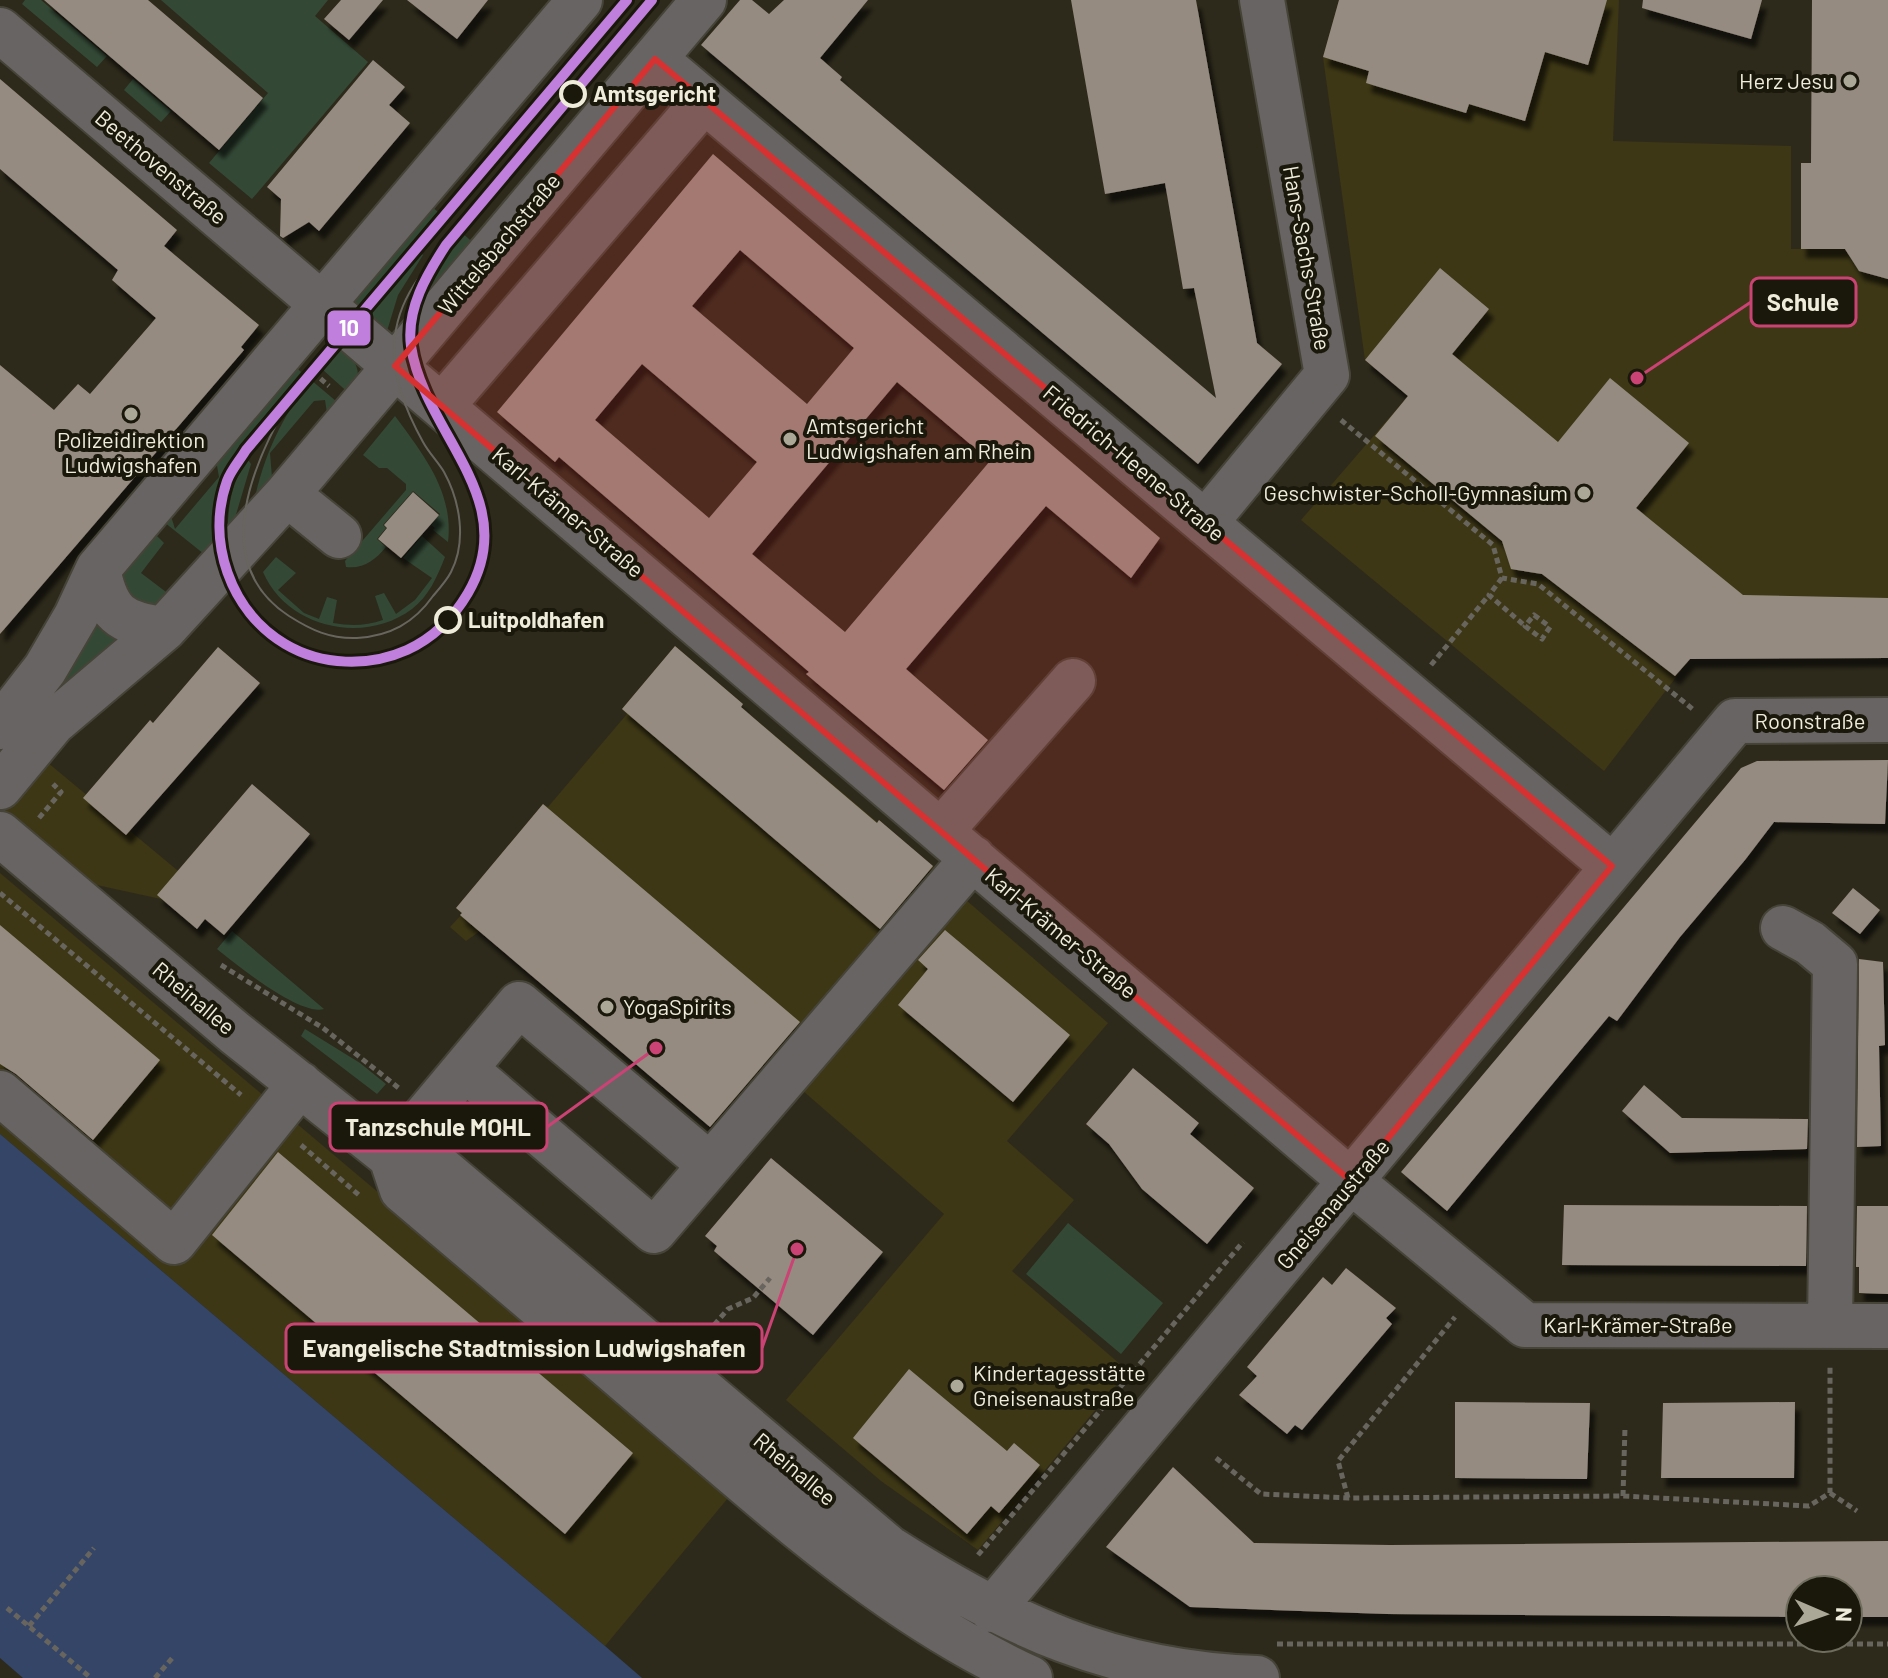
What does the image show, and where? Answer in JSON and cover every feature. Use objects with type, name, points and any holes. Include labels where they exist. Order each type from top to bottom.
[{"type":"street","points":[[0,727],[45,669],[76,616],[98,569],[580,0]]},
{"type":"street","name":"Wittelsbachstraße","points":[[0,787],[53,723],[164,629],[287,494],[704,0]]},
{"type":"street","name":"Hans-Sachs-Straße","points":[[1205,523],[1327,375],[1262,0]]},
{"type":"street","name":"Beethovenstraße","points":[[0,30],[322,304]]},
{"type":"street","name":"Friedrich-Heene-Straße","points":[[655,59],[1612,866]]},
{"type":"street","points":[[442,406],[704,101]]},
{"type":"street","name":"Karl-Krämer-Straße","points":[[322,304],[1352,1182],[1525,1325],[1888,1326]]},
{"type":"street","points":[[287,494],[339,536]]},
{"type":"street","points":[[98,569],[104,598],[118,613],[138,625],[164,629]]},
{"type":"street","points":[[465,1069],[654,1231],[710,1165],[957,845],[1073,681]]},
{"type":"street","name":"Roonstraße","points":[[1670,796],[1735,721],[1888,720]]},
{"type":"street","name":"Gneisenaustraße","points":[[1004,1596],[1352,1182],[1670,796]]},
{"type":"street","name":"Rheinallee","points":[[19,826],[235,1033],[391,1157],[402,1190],[743,1453],[957,1591],[1004,1596],[1073,1644],[1144,1665],[1208,1675],[1267,1661]]},
{"type":"street","points":[[1783,928],[1810,943],[1835,964],[1830,1325]]},
{"type":"street","points":[[391,1157],[519,1004],[710,1165]]},
{"type":"street","points":[[0,1093],[174,1242],[300,1084]]},
{"type":"street","name":"Rheinallee","points":[[743,1453],[882,1592],[962,1643],[1030,1678]]},
{"type":"path","points":[[285,347],[357,411]]},
{"type":"path","points":[[1311,395],[1493,545],[1502,578]]},
{"type":"path","points":[[1408,694],[1502,578]]},
{"type":"path","points":[[1502,578],[1538,584],[1724,734]]},
{"type":"path","points":[[1489,595],[1525,626],[1542,639],[1550,627],[1534,615],[1525,626]]},
{"type":"path","points":[[19,826],[50,828]]},
{"type":"path","points":[[214,961],[323,1028],[429,1112]]},
{"type":"path","points":[[1004,1596],[975,1559],[1247,1237]]},
{"type":"path","points":[[700,1341],[728,1309],[753,1298],[770,1278]]},
{"type":"path","points":[[1348,1498],[1338,1461],[1479,1288]]},
{"type":"path","points":[[1830,1325],[1830,1493]]},
{"type":"path","points":[[688,1331],[711,1351]]},
{"type":"path","points":[[1623,1496],[1625,1427]]},
{"type":"path","points":[[1216,1458],[1261,1494],[1348,1498],[1623,1496],[1809,1506],[1830,1493]]},
{"type":"path","points":[[1830,1493],[1857,1511]]},
{"type":"path","points":[[29,1626],[94,1548]]},
{"type":"path","points":[[7,1608],[91,1678]]},
{"type":"path","points":[[1267,1661],[1888,1644]]},
{"type":"path","points":[[155,1678],[174,1656]]},
{"type":"highlighted area","points":[[655,59],[1612,866],[1352,1182],[395,366]]},
{"type":"shaded area","points":[[1339,0],[1619,0],[1613,141],[1791,146],[1791,249],[1848,249],[1859,271],[1878,277],[1888,276],[1888,658],[1690,659],[1604,771],[1301,520],[1408,396],[1365,360],[1323,57]]},
{"type":"shaded area","points":[[675,646],[743,704],[741,707],[943,875],[720,1135],[480,931],[466,941],[450,927],[462,914],[456,908],[543,804],[548,807],[627,714],[622,709]]},
{"type":"shaded area","points":[[0,723],[230,914],[0,864]]},
{"type":"shaded area","points":[[0,873],[733,1492],[605,1646],[0,1134]]},
{"type":"shaded area","points":[[966,900],[1108,1023],[1007,1141],[1074,1200],[1012,1271],[1128,1371],[978,1550],[881,1481],[786,1400],[944,1214],[802,1090]]},
{"type":"green space","points":[[25,0],[41,0],[107,56],[97,67],[22,4]]},
{"type":"green space","points":[[161,0],[328,0],[315,16],[368,62],[252,199],[209,163],[268,93]]},
{"type":"green space","points":[[133,79],[171,111],[161,122],[124,90]]},
{"type":"green space","points":[[422,198],[438,212],[355,310],[350,286]]},
{"type":"green space","points":[[461,232],[477,246],[422,304],[429,283]]},
{"type":"green space","points":[[419,251],[423,255],[398,295],[387,331],[364,321]]},
{"type":"green space","points":[[341,345],[357,368],[352,396],[322,369]]},
{"type":"green space","points":[[286,357],[301,372],[249,437],[224,480],[213,531],[214,562],[154,514],[166,500],[175,529],[219,477],[213,443]]},
{"type":"green space","points":[[311,380],[343,407],[328,420],[325,400],[314,401],[270,453],[273,490],[252,515],[272,443]]},
{"type":"green space","points":[[395,416],[426,459],[441,490],[449,524],[448,542],[431,525],[440,514],[413,491],[383,525],[386,528],[377,539],[386,547],[369,563],[346,567],[345,561],[406,490],[406,484],[387,468],[379,468],[363,455]]},
{"type":"green space","points":[[248,460],[251,464],[227,545],[233,490]]},
{"type":"green space","points":[[146,525],[164,543],[141,573],[170,595],[164,610],[138,606],[116,582]]},
{"type":"green space","points":[[422,536],[445,557],[432,586],[412,609],[393,620],[372,626],[350,628],[308,618],[274,591],[263,572],[276,557],[296,573],[278,590],[304,613],[319,619],[327,597],[337,600],[333,623],[370,623],[383,620],[375,596],[384,593],[396,614],[415,600],[432,578],[403,558]]},
{"type":"green space","points":[[97,615],[109,632],[127,643],[58,701],[49,692]]},
{"type":"green space","points":[[232,931],[324,1009],[313,1009],[284,997],[217,949]]},
{"type":"green space","points":[[305,1029],[360,1063],[386,1084],[377,1094],[301,1036]]},
{"type":"green space","points":[[1068,1223],[1163,1303],[1121,1354],[1026,1274]]},
{"type":"water","points":[[0,1134],[642,1678],[23,1678],[0,1658]]},
{"type":"building","points":[[44,0],[148,0],[263,98],[219,150]]},
{"type":"building","points":[[341,0],[383,0],[349,40],[324,19]]},
{"type":"building","points":[[407,0],[488,0],[457,39]]},
{"type":"building","points":[[740,0],[752,0],[769,14],[784,0],[868,0],[820,58],[842,77],[840,80],[1216,398],[1194,288],[1183,289],[1165,183],[1105,194],[1071,0],[1196,0],[1257,343],[1282,364],[1198,464],[701,45]]},
{"type":"building","points":[[1339,0],[1607,0],[1588,65],[1545,52],[1525,121],[1469,104],[1466,113],[1366,83],[1369,71],[1323,57]]},
{"type":"building","points":[[1643,0],[1762,0],[1751,39],[1642,8]]},
{"type":"building","name":"Herz Jesu","points":[[1812,0],[1888,0],[1888,279],[1859,271],[1845,249],[1801,249],[1801,163],[1811,163]]},
{"type":"building","points":[[373,60],[405,87],[389,105],[410,123],[319,231],[309,222],[283,238],[280,236],[281,199],[267,187]]},
{"type":"building","points":[[0,79],[177,230],[164,246],[259,325],[241,347],[244,350],[0,634],[0,365],[54,410],[78,384],[90,394],[156,318],[112,280],[118,270],[0,169]]},
{"type":"building","name":"Amtsgericht Ludwigshafen am Rhein","points":[[713,154],[1160,538],[1131,578],[1046,506],[906,669],[988,740],[944,790],[806,674],[809,672],[559,457],[555,462],[497,412]],"holes":[[[740,250],[854,348],[807,404],[692,306]],[[642,364],[757,462],[709,518],[595,420]],[[897,382],[990,461],[845,632],[752,554]]]},
{"type":"building","points":[[1440,268],[1489,309],[1452,354],[1558,442],[1610,378],[1689,443],[1636,508],[1743,595],[1888,598],[1888,658],[1690,659],[1675,676],[1542,574],[1511,569],[1502,541],[1375,436],[1408,396],[1365,360]]},
{"type":"building","points":[[413,492],[439,515],[401,558],[378,539],[387,528],[384,525]]},
{"type":"building","points":[[675,646],[783,743],[933,866],[880,929],[622,709]]},
{"type":"building","points":[[218,647],[260,683],[126,835],[83,798]]},
{"type":"building","points":[[1888,760],[1885,824],[1774,822],[1680,937],[1617,1021],[1609,1016],[1447,1211],[1401,1172],[1741,768],[1757,761]]},
{"type":"building","points":[[252,784],[310,834],[224,935],[205,919],[197,929],[157,895]]},
{"type":"building","points":[[543,804],[800,1022],[710,1127],[460,915],[462,913],[456,908]]},
{"type":"building","points":[[1853,888],[1880,910],[1860,934],[1832,913]]},
{"type":"building","points":[[0,925],[160,1060],[93,1140],[0,1064]]},
{"type":"building","points":[[945,930],[1070,1035],[1013,1102],[898,1005],[928,969],[918,960]]},
{"type":"building","points":[[1859,959],[1883,962],[1885,1045],[1879,1046],[1881,1146],[1857,1147]]},
{"type":"building","points":[[1133,1068],[1199,1123],[1190,1134],[1254,1188],[1207,1244],[1142,1189],[1109,1144],[1086,1124]]},
{"type":"building","points":[[1644,1085],[1682,1118],[1808,1119],[1807,1149],[1670,1153],[1622,1111]]},
{"type":"building","points":[[278,1152],[633,1453],[565,1534],[212,1235]]},
{"type":"building","points":[[771,1158],[883,1252],[813,1335],[714,1251],[717,1246],[705,1236]]},
{"type":"building","points":[[1564,1205],[1807,1206],[1806,1266],[1562,1265]]},
{"type":"building","points":[[1857,1206],[1888,1206],[1888,1294],[1859,1293],[1859,1267],[1856,1267]]},
{"type":"building","points":[[1346,1268],[1396,1308],[1386,1318],[1392,1324],[1302,1430],[1295,1425],[1287,1434],[1239,1395],[1257,1376],[1247,1367],[1323,1277],[1332,1285]]},
{"type":"building","points":[[909,1369],[1007,1451],[1014,1443],[1040,1465],[999,1513],[991,1506],[967,1534],[853,1438]]},
{"type":"building","points":[[1455,1402],[1590,1403],[1587,1479],[1455,1478]]},
{"type":"building","points":[[1795,1402],[1794,1478],[1661,1478],[1663,1403]]},
{"type":"building","points":[[1173,1467],[1254,1543],[1390,1545],[1888,1541],[1888,1617],[1864,1617],[1864,1574],[1784,1574],[1784,1617],[1387,1614],[1190,1607],[1106,1547]]},
{"type":"tram line","points":[[291,398],[252,481],[245,511],[244,541],[250,569],[264,594],[289,616],[313,629],[347,638],[369,637],[391,631],[409,621],[426,605],[449,575],[459,547],[460,521],[450,483],[423,442],[407,410],[396,374],[394,351],[403,306],[417,280],[446,245]]},
{"type":"transit line","name":"10","points":[[627,0],[246,450],[231,473],[221,504],[219,527],[228,573],[250,613],[285,644],[314,657],[346,662],[392,656],[434,633],[468,593],[482,559],[484,527],[478,497],[465,467],[419,378],[410,332],[415,305],[425,280],[446,245],[652,0]]},
{"type":"place","name":"Herz Jesu","points":[[1850,81]]},
{"type":"place","name":"Amtsgericht","points":[[573,94]]},
{"type":"place","name":"Schule","points":[[1637,378]]},
{"type":"place","name":"Polizeidirektion Ludwigshafen","points":[[131,414]]},
{"type":"place","name":"Amtsgericht Ludwigshafen am Rhein","points":[[790,439]]},
{"type":"place","name":"Geschwister-Scholl-Gymnasium","points":[[1584,493]]},
{"type":"place","name":"Luitpoldhafen","points":[[448,620]]},
{"type":"place","name":"YogaSpirits","points":[[607,1007]]},
{"type":"place","name":"Tanzschule MOHL","points":[[656,1048]]},
{"type":"place","name":"Evangelische Stadtmission Ludwigshafen","points":[[797,1249]]},
{"type":"place","name":"Kindertagesstätte Gneisenaustraße","points":[[957,1386]]}]
